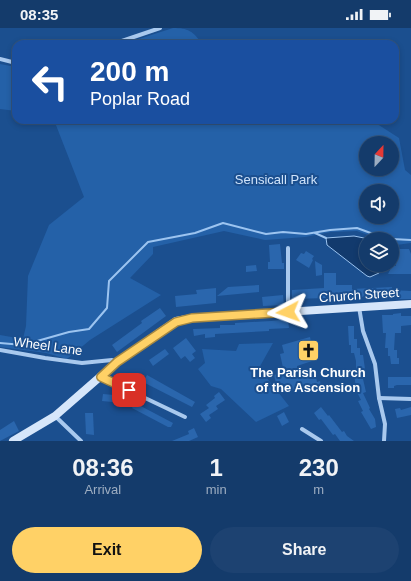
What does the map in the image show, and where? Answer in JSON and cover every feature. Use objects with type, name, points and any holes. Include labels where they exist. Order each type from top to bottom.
[{"type":"street","points":[[125,40],[160,28]]},
{"type":"street","points":[[0,59],[12,61]]},
{"type":"street","points":[[288,248],[288,312]]},
{"type":"street","name":"Church Street","points":[[13,441],[55,416],[117,362],[176,322],[192,318],[411,304]]},
{"type":"street","points":[[359,307],[363,331],[375,364],[379,398],[385,424],[384,441]]},
{"type":"street","name":"Wheel Lane","points":[[0,350],[82,363],[112,360],[117,362]]},
{"type":"street","points":[[101,377],[185,417]]},
{"type":"street","points":[[379,398],[411,399]]},
{"type":"street","points":[[55,416],[81,441]]},
{"type":"street","points":[[302,429],[321,441]]},
{"type":"green space","points":[[173,28],[190,31],[199,40],[136,40]]},
{"type":"green space","points":[[0,64],[12,66],[12,110],[0,109]]},
{"type":"green space","name":"Sensicall Park","points":[[56,124],[377,124],[396,136],[359,136],[359,176],[399,176],[399,138],[405,170],[411,175],[411,243],[399,245],[399,232],[331,232],[305,237],[265,240],[224,231],[153,247],[153,254],[130,278],[161,295],[90,340],[67,359],[46,353],[0,347],[0,335],[23,339],[26,326],[28,276],[49,225],[84,197]]},
{"type":"green space","points":[[273,343],[259,368],[289,406],[256,422],[221,389],[211,386],[198,369],[205,363],[202,349],[236,351],[239,344]]},
{"type":"shaded area","points":[[359,237],[359,270],[327,245],[326,238]]},
{"type":"shaded area","points":[[362,272],[380,272],[370,277]]},
{"type":"building","points":[[280,244],[284,269],[268,269],[268,262],[270,262],[269,245]]},
{"type":"building","points":[[399,249],[409,249],[411,254],[411,274],[388,274],[389,272],[399,272]]},
{"type":"building","points":[[306,251],[314,256],[309,268],[296,260],[301,253],[304,254]]},
{"type":"building","points":[[315,261],[322,265],[322,275],[316,276]]},
{"type":"building","points":[[256,265],[257,271],[246,272],[246,266]]},
{"type":"building","points":[[324,273],[336,273],[336,285],[352,285],[352,289],[392,287],[392,290],[411,291],[411,299],[396,299],[396,296],[292,299],[292,290],[324,288]]},
{"type":"building","points":[[259,285],[259,292],[217,296],[228,287]]},
{"type":"building","points":[[216,288],[216,303],[176,307],[175,296],[197,294],[196,290]]},
{"type":"building","points":[[283,295],[284,305],[263,306],[262,297]]},
{"type":"building","points":[[160,308],[166,316],[117,352],[112,345],[142,323],[141,321]]},
{"type":"building","points":[[401,313],[401,316],[411,316],[411,325],[401,326],[401,333],[395,333],[394,350],[397,350],[399,364],[391,364],[390,356],[388,356],[388,348],[385,348],[386,333],[383,333],[382,315]]},
{"type":"building","points":[[288,319],[289,328],[269,329],[269,331],[215,334],[215,337],[205,338],[205,334],[194,336],[193,329],[220,328],[220,325],[235,325],[235,323]]},
{"type":"building","points":[[348,326],[354,326],[354,339],[357,339],[357,348],[360,348],[360,355],[363,355],[365,369],[363,369],[363,379],[366,392],[363,393],[370,408],[369,409],[375,419],[376,427],[371,429],[361,412],[363,411],[358,401],[361,400],[356,390],[354,372],[356,372],[356,361],[354,353],[351,353],[351,345],[349,345]]},
{"type":"building","points":[[310,337],[315,360],[297,366],[301,378],[315,373],[317,382],[320,381],[322,389],[313,392],[310,385],[295,388],[294,390],[287,392],[285,385],[278,387],[274,375],[284,372],[280,354],[284,353],[282,345]]},
{"type":"building","points":[[186,338],[196,351],[192,354],[195,358],[190,362],[185,356],[181,359],[173,348]]},
{"type":"building","points":[[165,349],[169,354],[153,366],[149,360]]},
{"type":"building","points":[[147,375],[195,402],[192,407],[143,382]]},
{"type":"building","points":[[388,377],[411,377],[411,385],[397,385],[394,386],[394,388],[388,388]]},
{"type":"building","points":[[219,392],[225,400],[216,406],[218,409],[209,415],[211,418],[206,422],[200,414],[209,408],[206,405],[215,398],[214,396]]},
{"type":"building","points":[[103,394],[124,396],[123,403],[102,401]]},
{"type":"building","points":[[135,403],[173,423],[171,427],[168,427],[132,408]]},
{"type":"building","points":[[321,407],[342,432],[344,431],[347,436],[354,441],[340,441],[335,434],[333,435],[321,419],[319,420],[314,413]]},
{"type":"building","points":[[411,407],[411,415],[397,418],[395,409],[400,408],[401,410]]},
{"type":"building","points":[[284,412],[289,422],[282,426],[277,416]]},
{"type":"building","points":[[85,413],[93,413],[94,435],[86,434]]},
{"type":"building","points":[[14,421],[19,431],[0,441],[0,430]]},
{"type":"building","points":[[194,428],[198,437],[189,441],[172,441],[189,434],[188,431]]},
{"type":"waterway","points":[[0,343],[23,345],[69,332],[89,329],[107,308],[109,281],[148,242],[195,233],[223,223],[266,234],[283,232],[306,234],[357,228],[368,232]]},
{"type":"waterway","points":[[315,233],[326,238]]},
{"type":"waterway","points":[[399,239],[411,240]]},
{"type":"place","name":"The Parish Church of the Ascension","points":[[308,350]]},
{"type":"route","points":[[129,390],[101,377],[117,362],[176,322],[192,318],[288,312]]}]
